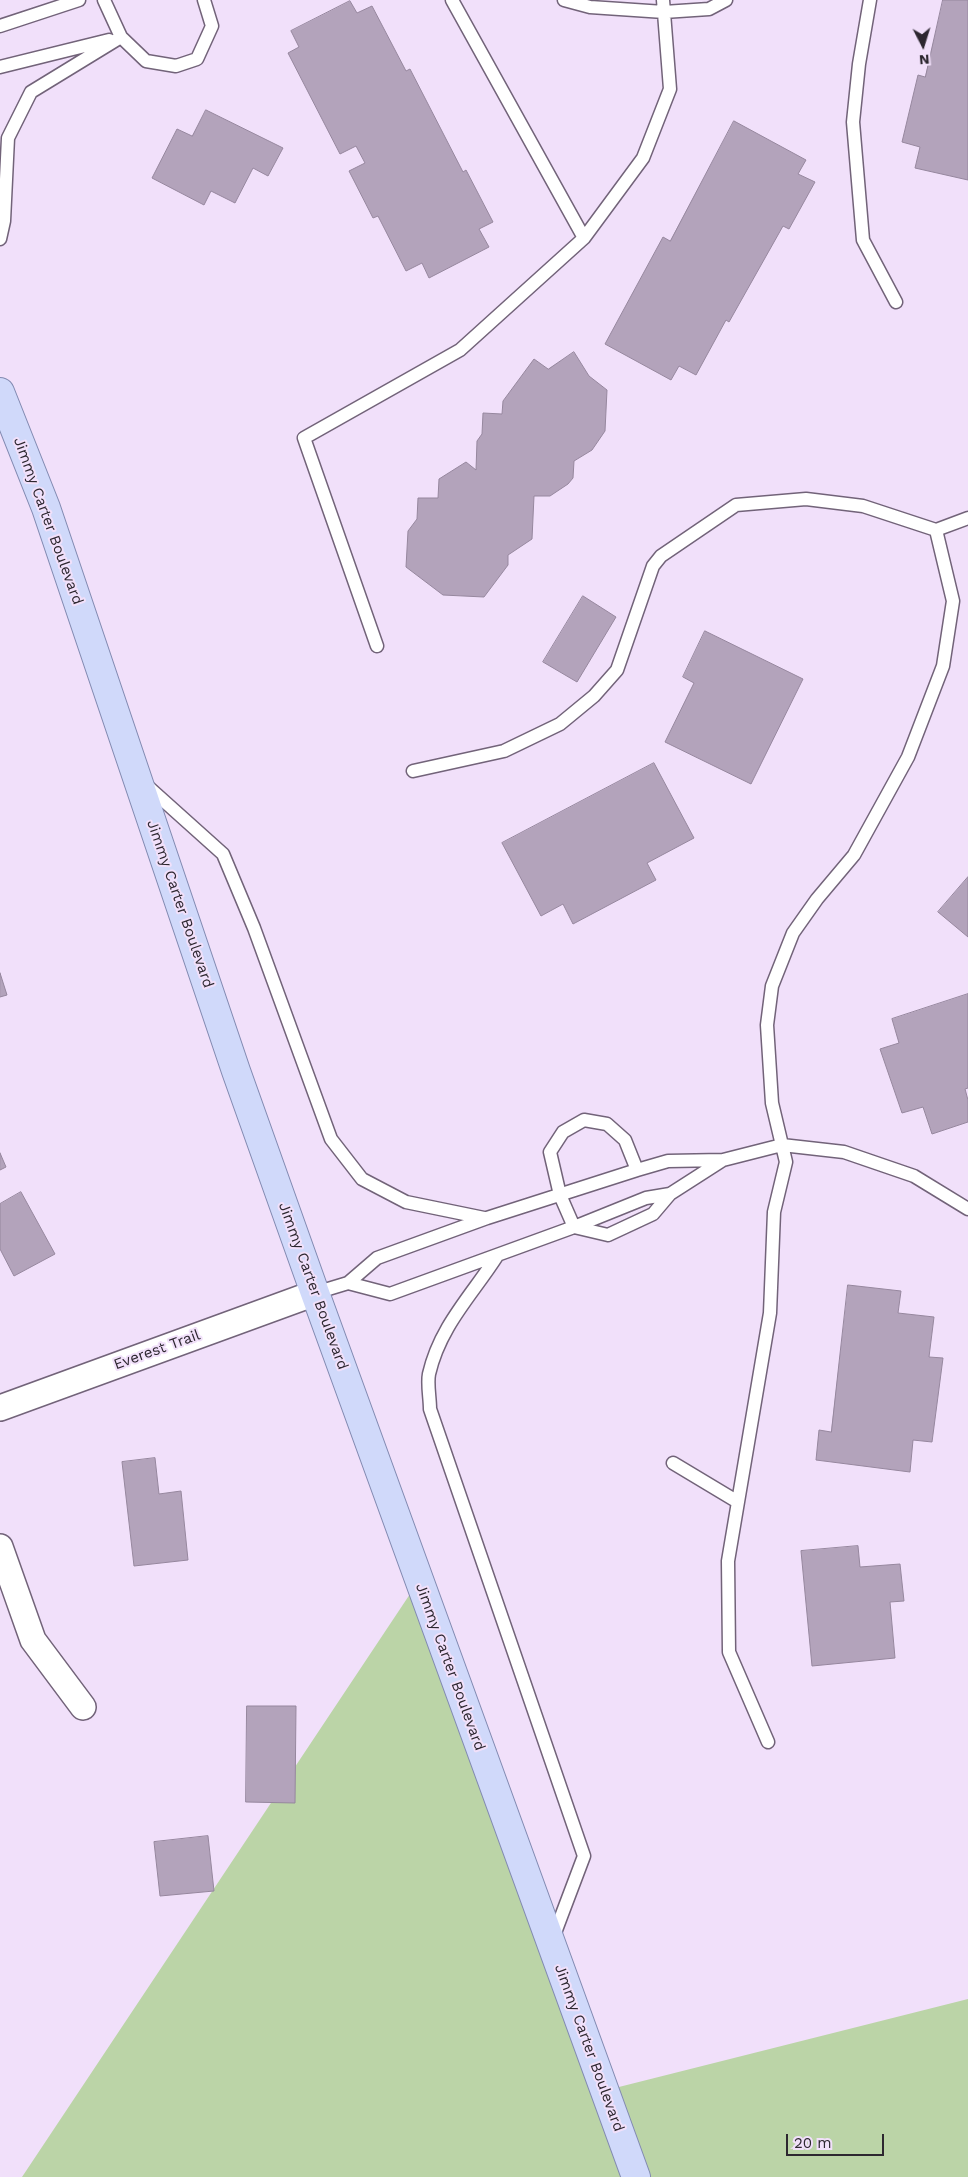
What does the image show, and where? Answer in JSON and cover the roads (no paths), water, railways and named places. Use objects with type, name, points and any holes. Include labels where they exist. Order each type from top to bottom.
[{"type":"main road","name":"Jimmy Carter Boulevard","points":[[0,392],[46,508],[236,1071],[314,1293],[636,2177]]},
{"type":"street","name":"Everest Trail","points":[[0,1408],[314,1293]]},
{"type":"street","points":[[0,1548],[33,1640],[83,1707]]},
{"type":"lane","points":[[0,26],[79,0]]},
{"type":"lane","points":[[104,0],[121,37],[146,61],[176,66],[196,59],[212,26],[204,0]]},
{"type":"lane","points":[[452,0],[584,238]]},
{"type":"lane","points":[[564,0],[590,7],[663,6],[709,9],[726,0]]},
{"type":"lane","points":[[870,0],[859,64],[853,122],[863,240],[896,302]]},
{"type":"lane","points":[[377,646],[304,438],[460,350],[584,238],[643,158],[670,89],[663,6]]},
{"type":"lane","points":[[0,67],[121,37]]},
{"type":"lane","points":[[0,239],[4,221],[8,138],[31,92],[121,37]]},
{"type":"lane","points":[[413,770],[504,751],[560,724],[594,696],[617,670],[653,566],[661,556],[736,505],[806,499],[863,506],[936,530],[968,518]]},
{"type":"lane","points":[[768,1742],[729,1652],[728,1561],[770,1313],[774,1212],[786,1162],[772,1103],[767,1025],[772,986],[793,933],[817,898],[854,855],[908,757],[943,666],[953,602],[936,530]]},
{"type":"lane","points":[[137,776],[223,854],[254,928],[331,1139],[356,1173],[362,1179],[406,1202],[487,1218]]},
{"type":"lane","points":[[574,1227],[560,1195],[550,1152],[563,1132],[584,1120],[607,1124],[625,1140],[637,1170]]},
{"type":"lane","points":[[314,1293],[348,1283],[377,1258],[487,1218],[637,1170],[668,1161],[723,1160],[782,1145],[844,1152],[914,1176],[968,1209]]},
{"type":"lane","points":[[574,1227],[608,1235],[654,1214],[670,1194],[723,1160]]},
{"type":"lane","points":[[348,1283],[390,1294],[497,1256],[646,1198],[670,1194]]},
{"type":"lane","points":[[497,1256],[480,1282],[464,1300],[439,1344],[429,1374],[430,1409],[584,1856],[551,1942]]},
{"type":"lane","points":[[673,1463],[738,1502]]}]
